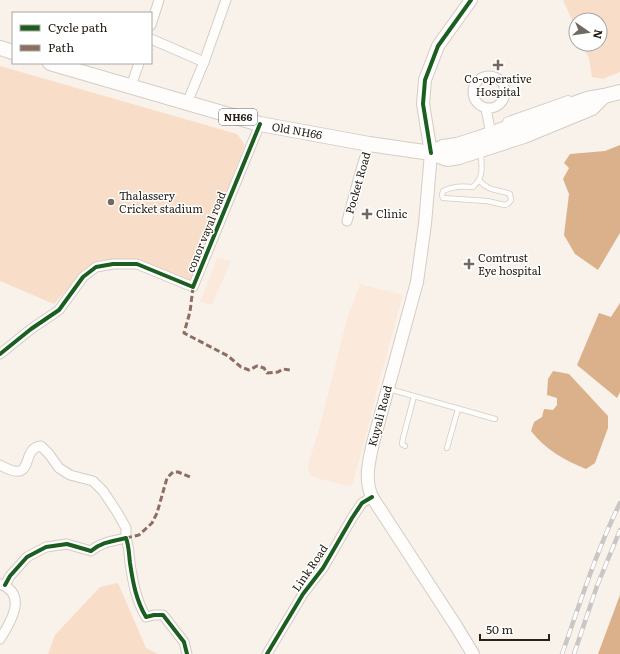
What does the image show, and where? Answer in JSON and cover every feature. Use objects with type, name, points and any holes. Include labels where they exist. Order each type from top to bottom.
[{"type":"main road","name":"Kuyali Road","points":[[471,0],[438,46],[425,80],[423,104],[431,153],[418,282],[373,443],[367,468],[367,480],[372,497],[473,654]]},
{"type":"main road","points":[[0,48],[12,52]]},
{"type":"main road","name":"Old NH66","points":[[54,64],[260,124],[370,144],[431,153],[447,159],[459,157],[524,136],[592,108],[604,96]]},
{"type":"main road","name":"Old NH66","points":[[431,153],[443,147],[457,146],[577,102],[620,92]]},
{"type":"street","points":[[152,22],[159,0]]},
{"type":"street","points":[[187,103],[204,62],[226,0]]},
{"type":"street","points":[[152,39],[204,62]]},
{"type":"street","points":[[131,86],[138,64]]},
{"type":"street","points":[[486,108],[497,132]]},
{"type":"street","name":"conor vayal road","points":[[0,354],[31,329],[59,310],[83,277],[96,267],[114,264],[137,264],[193,288],[260,124]]},
{"type":"street","name":"Pocket Road","points":[[347,221],[360,173],[370,144]]},
{"type":"street","points":[[0,466],[16,472],[22,470],[31,452],[37,447],[41,446],[59,468],[70,475],[94,481],[103,491],[126,528],[133,586],[142,610],[146,617],[163,615],[184,642],[187,654]]},
{"type":"street","name":"Link Road","points":[[267,654],[303,594],[323,568],[352,518],[362,504],[372,497]]},
{"type":"street","points":[[0,640],[11,620],[16,597],[13,591],[3,584],[27,557],[46,547],[67,544],[91,551],[97,545],[104,544],[112,540],[126,538]]},
{"type":"lane","points":[[480,181],[489,189],[510,194],[511,197],[509,202],[505,205],[487,201],[443,198],[443,191],[460,186],[473,187],[480,181],[482,176],[481,150]]},
{"type":"lane","points":[[387,389],[495,419]]},
{"type":"lane","points":[[405,446],[402,444],[403,438],[414,396]]},
{"type":"lane","points":[[447,448],[458,409]]},
{"type":"shaded area","points":[[563,0],[620,0],[620,72],[603,79],[592,77],[589,58],[586,52],[608,52],[608,12],[568,12]]},
{"type":"shaded area","name":"Thalassery Cricket stadium","points":[[0,66],[237,134],[245,145],[191,282],[135,259],[100,260],[82,273],[54,304],[0,281]]},
{"type":"shaded area","points":[[620,145],[620,233],[598,270],[575,254],[564,235],[569,194],[563,179],[569,168],[564,163],[570,154],[605,151]]},
{"type":"shaded area","points":[[217,258],[231,261],[212,305],[200,302]]},
{"type":"shaded area","points":[[360,284],[403,295],[352,486],[316,478],[311,476],[308,469],[347,319]]},
{"type":"shaded area","points":[[620,303],[620,392],[617,398],[577,365],[599,313],[611,317]]},
{"type":"shaded area","points":[[553,371],[569,374],[608,416],[608,428],[595,463],[586,469],[556,454],[543,444],[531,431],[534,422],[542,417],[544,409],[553,410],[557,405],[557,398],[547,395],[548,379]]},
{"type":"shaded area","points":[[118,583],[146,648],[158,654],[48,654],[55,635],[100,587]]},
{"type":"shaded area","points":[[620,595],[620,654],[598,654]]},
{"type":"railway","points":[[562,654],[596,559],[620,503]]},
{"type":"railway","points":[[574,654],[597,586],[620,530]]},
{"type":"marked path","points":[[193,287],[190,312],[184,333],[228,356],[241,367],[249,370],[257,366],[264,368],[267,373],[278,372],[283,369],[290,370]]},
{"type":"marked path","points":[[126,538],[139,535],[152,523],[157,513],[167,478],[173,472],[178,472],[190,477]]},
{"type":"cycle path","points":[[431,153],[423,104],[425,80],[438,46],[471,0]]},
{"type":"cycle path","points":[[0,354],[31,329],[59,310],[83,277],[96,267],[113,264],[137,264],[193,287],[260,124]]},
{"type":"cycle path","points":[[267,654],[303,594],[323,568],[362,503],[372,497]]},
{"type":"cycle path","points":[[5,585],[10,576],[27,557],[46,547],[67,544],[91,551],[103,544],[126,538],[137,598],[146,617],[163,615],[184,642],[187,654]]},
{"type":"place","name":"Co-operative Hospital","points":[[498,65]]},
{"type":"place","name":"Thalassery Cricket stadium","points":[[111,202]]},
{"type":"place","name":"Clinic","points":[[367,214]]},
{"type":"place","name":"Comtrust Eye hospital","points":[[469,264]]}]
